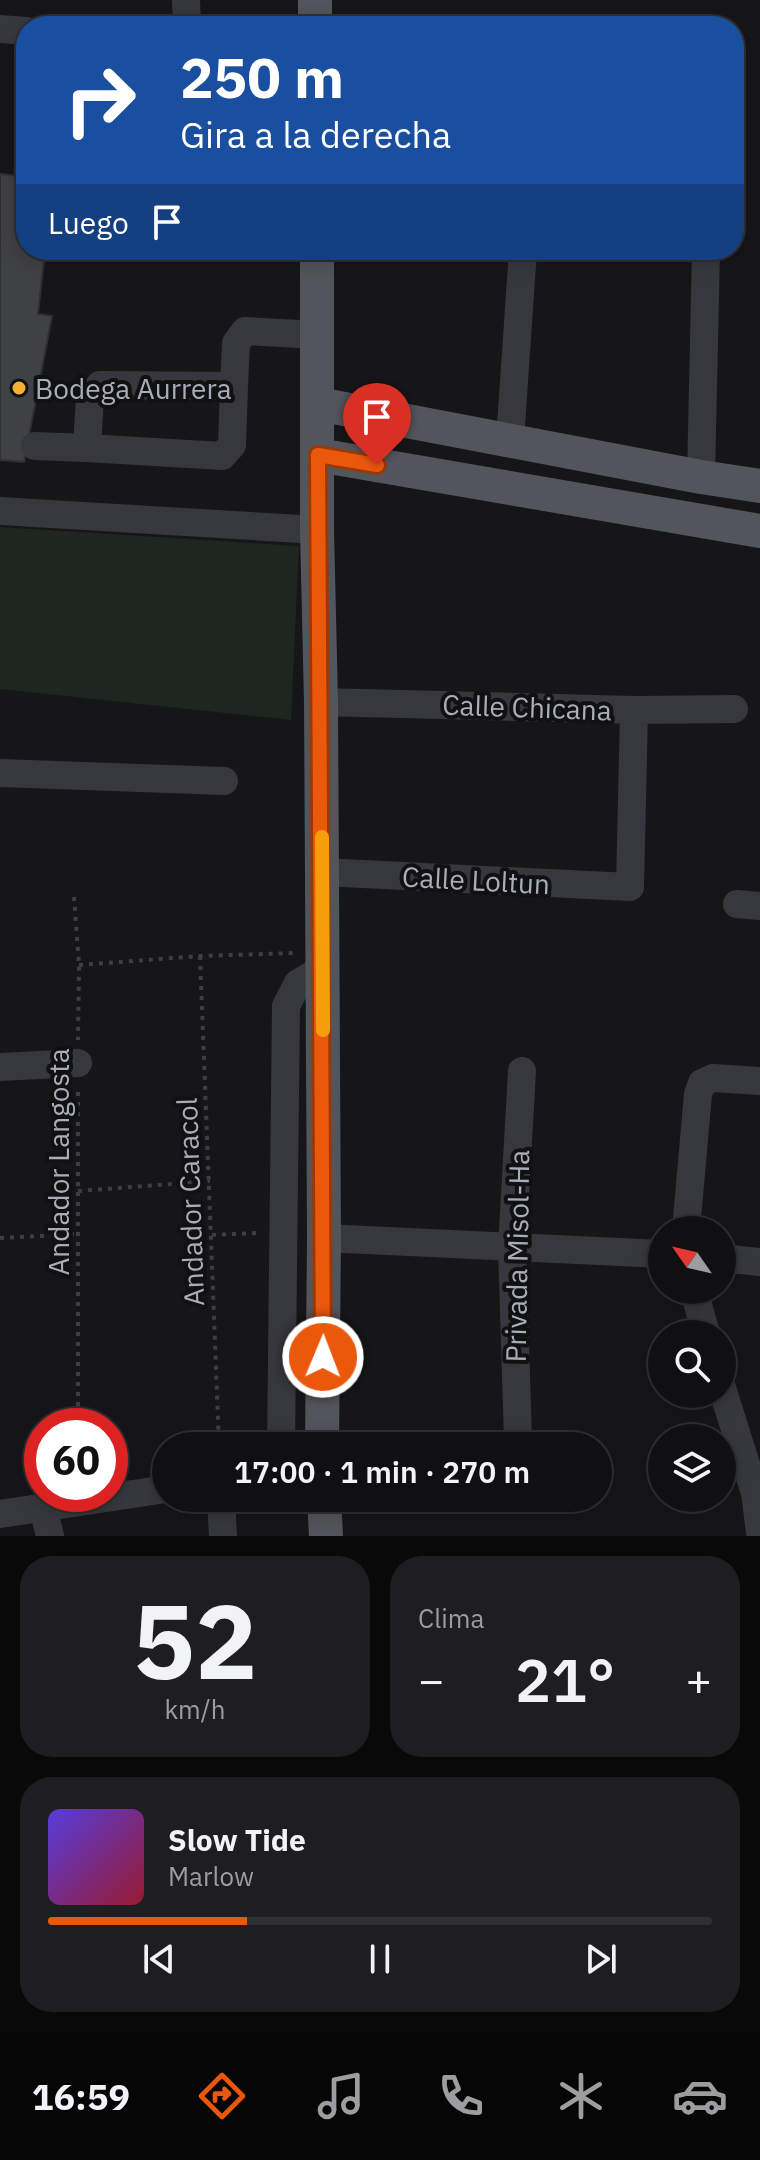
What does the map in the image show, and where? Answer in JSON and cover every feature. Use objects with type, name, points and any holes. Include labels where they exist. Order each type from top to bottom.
[{"type":"main road","points":[[317,260],[324,1238],[322,1432]]},
{"type":"main road","points":[[318,404],[760,486]]},
{"type":"main road","points":[[318,455],[760,531]]},
{"type":"main road","points":[[325,1512],[326,1536]]},
{"type":"street","points":[[510,440],[522,260]]},
{"type":"street","points":[[701,477],[706,260]]},
{"type":"street","points":[[35,446],[222,456],[232,445],[236,343],[245,331],[318,335]]},
{"type":"street","points":[[87,448],[90,397],[100,385],[234,386]]},
{"type":"street","points":[[0,511],[317,530]]},
{"type":"street","name":"Calle Chicana","points":[[321,702],[634,710],[734,709]]},
{"type":"street","name":"Calle Loltun","points":[[322,872],[630,887],[634,710]]},
{"type":"street","points":[[0,773],[224,781]]},
{"type":"street","points":[[281,1432],[286,1006],[298,983],[322,961]]},
{"type":"street","points":[[0,1067],[78,1063]]},
{"type":"street","name":"Privada Misol-Ha","points":[[518,1432],[512,1247],[522,1071]]},
{"type":"street","points":[[687,1216],[698,1094],[702,1083],[713,1078],[760,1081]]},
{"type":"street","points":[[324,1238],[648,1253]]},
{"type":"street","points":[[736,1259],[760,1262]]},
{"type":"street","points":[[729,1408],[757,1493],[760,1532]]},
{"type":"street","points":[[128,1495],[152,1491]]},
{"type":"street","points":[[0,1514],[24,1510]]},
{"type":"street","points":[[44,1512],[50,1536]]},
{"type":"street","points":[[222,1512],[223,1536]]},
{"type":"path","name":"Andador Langosta","points":[[74,897],[79,965],[78,1408]]},
{"type":"path","points":[[79,965],[200,956],[322,961]]},
{"type":"path","name":"Andador Caracol","points":[[200,956],[219,1432]]},
{"type":"path","points":[[78,1191],[210,1181]]},
{"type":"path","points":[[212,1235],[283,1233]]},
{"type":"path","points":[[0,1238],[78,1234]]},
{"type":"shaded area","points":[[0,527],[299,546],[291,720],[0,689]]},
{"type":"building","name":"Bodega Aurrera","points":[[0,174],[16,176],[16,260],[44,260],[38,314],[52,316],[24,462],[0,460]]},
{"type":"slow traffic","points":[[322,837],[323,1030]]},
{"type":"place","name":"Bodega Aurrera","points":[[19,388]]},
{"type":"route","points":[[323,1357],[318,455],[377,465]]}]
